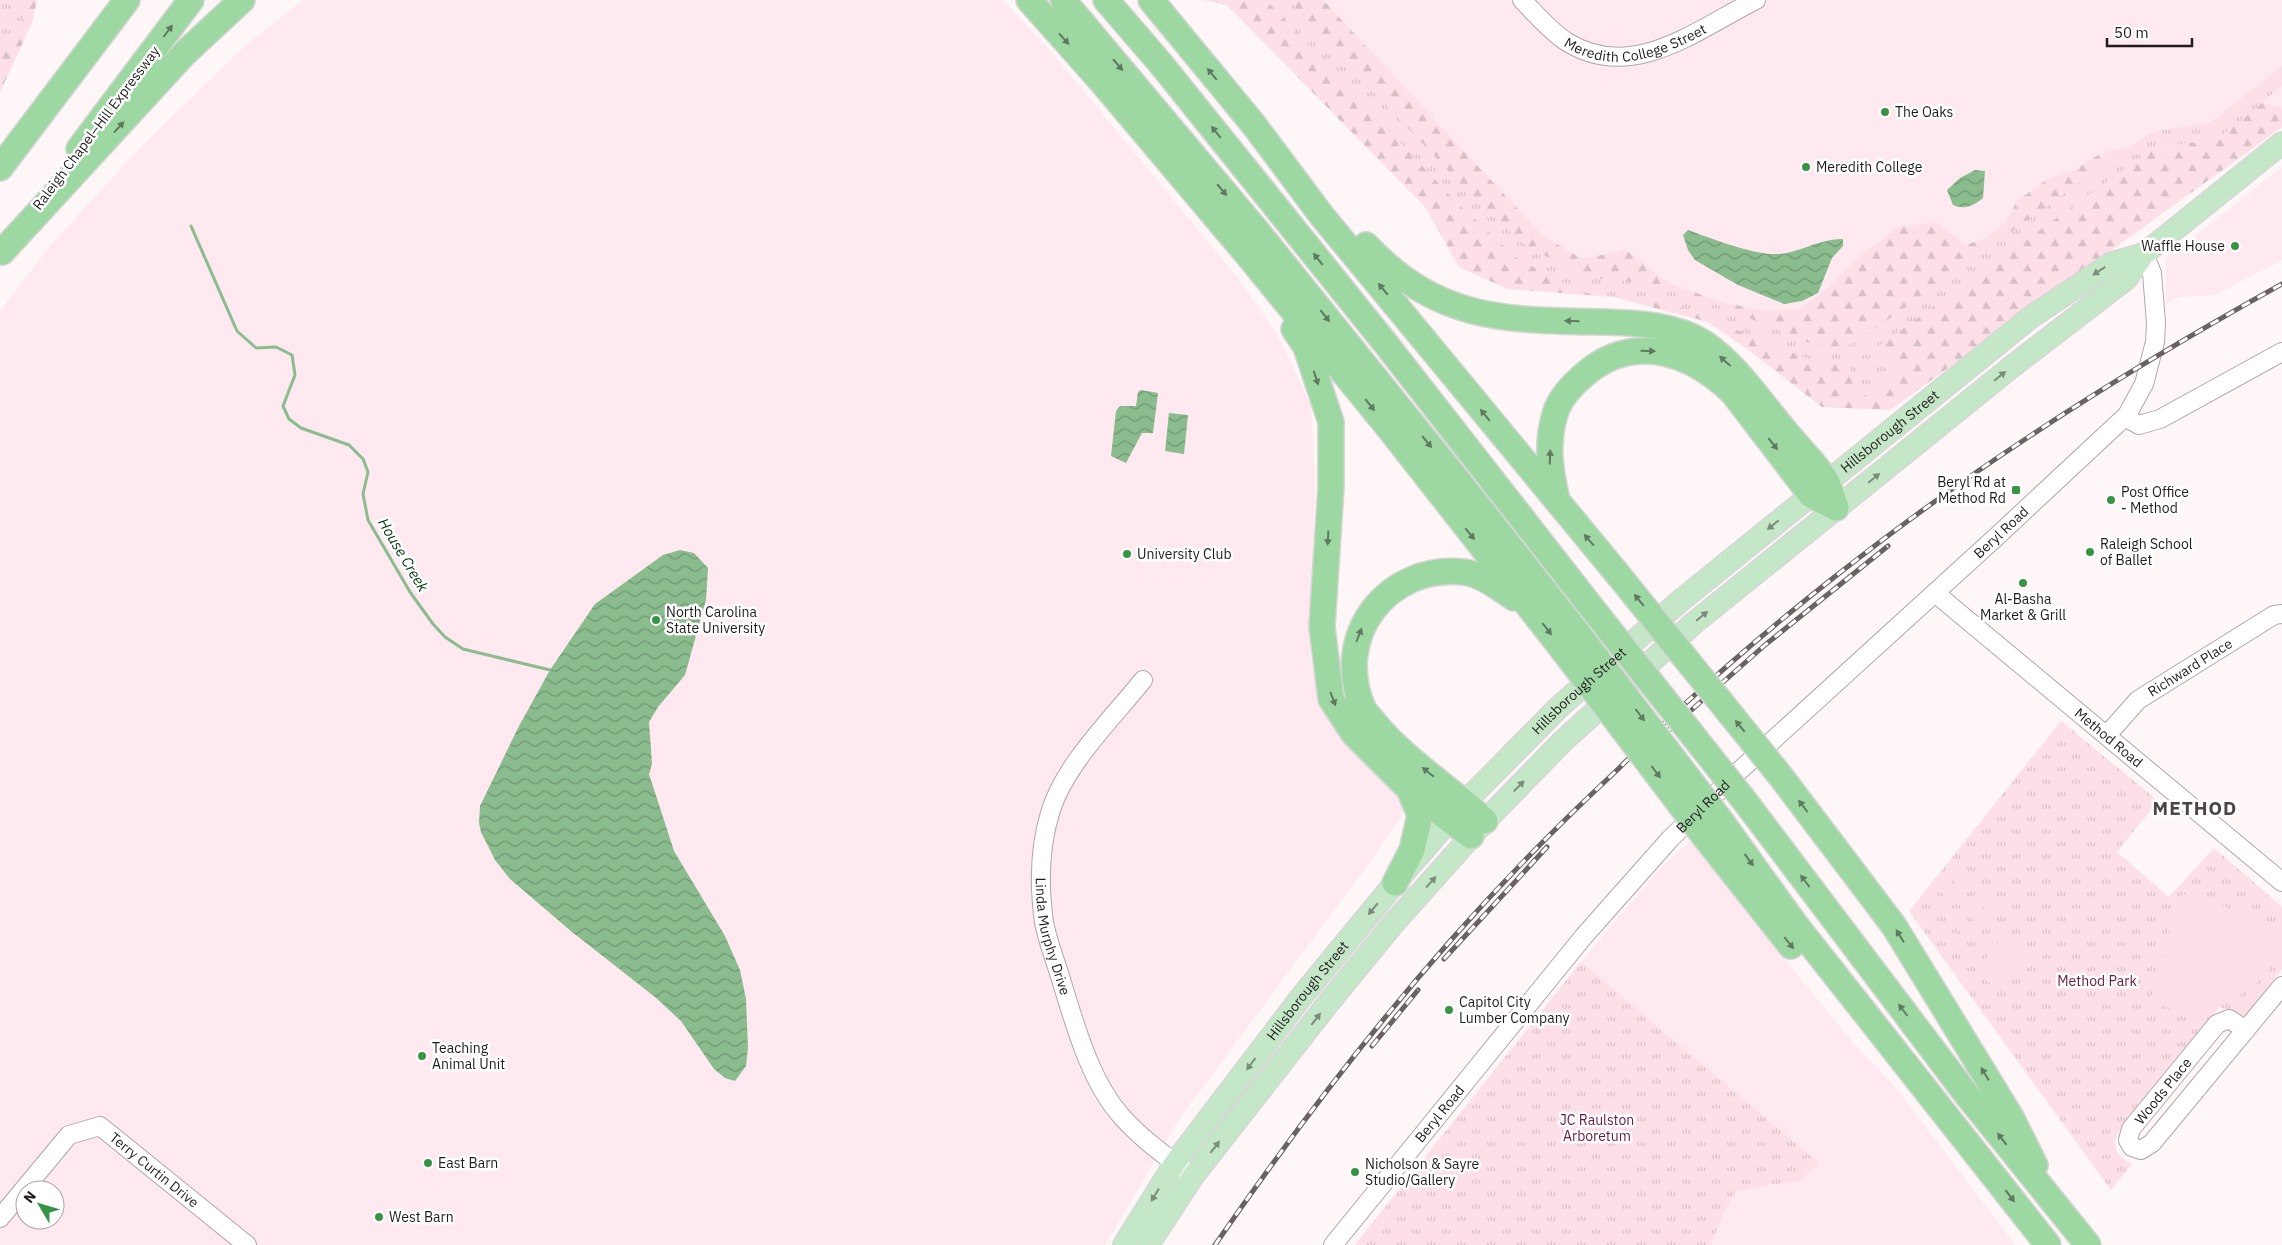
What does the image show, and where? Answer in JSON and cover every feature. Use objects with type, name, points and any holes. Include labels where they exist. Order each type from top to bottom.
[{"type":"highway","points":[[0,153],[105,0]]},
{"type":"highway","points":[[0,168],[127,0]]},
{"type":"highway","name":"Raleigh Chapel–Hill Expressway","points":[[1,254],[191,0]]},
{"type":"highway","points":[[1,254],[184,54],[242,0]]},
{"type":"highway","points":[[1063,0],[1257,231],[1475,502],[1571,642],[1713,828],[1795,924],[2048,1245]]},
{"type":"highway","points":[[1106,0],[1161,64],[1374,329],[1598,617],[1744,800],[1967,1095],[2088,1245]]},
{"type":"highway","points":[[1151,0],[1254,125],[1322,216],[1620,577],[1782,778],[1894,926],[2011,1117],[2058,1210]]},
{"type":"highway","points":[[1030,1],[1101,81],[1251,259],[1392,432],[1462,524],[1531,609]]},
{"type":"highway","points":[[1254,125],[1388,269],[1449,303],[1488,316],[1533,321],[1626,323],[1670,329],[1703,343],[1729,365],[1799,445],[1820,488]]},
{"type":"highway","points":[[1251,259],[1306,347],[1331,422],[1331,487],[1322,627],[1331,699],[1354,734],[1409,789],[1458,811]]},
{"type":"highway","points":[[1558,504],[1548,460],[1555,413],[1575,383],[1591,369],[1610,357],[1649,350],[1689,361],[1704,368],[1718,378],[1820,488],[1836,508]]},
{"type":"highway","points":[[1478,829],[1458,811],[1364,710],[1354,680],[1356,641],[1367,616],[1384,596],[1424,573],[1465,572],[1489,582],[1531,609],[1571,642]]},
{"type":"highway","points":[[1395,883],[1412,850],[1420,816],[1409,789]]},
{"type":"main road","name":"Hillsborough Street","points":[[1148,1245],[1193,1176],[1393,924],[1478,829],[1564,740],[1658,654],[2014,365],[2126,279],[2144,254],[2282,143]]},
{"type":"main road","name":"Hillsborough Street","points":[[1124,1245],[1175,1163],[1302,996],[1395,883],[1458,811],[1560,706],[1609,661],[2031,317],[2112,263],[2144,254]]},
{"type":"street","name":"Meredith College Street","points":[[1522,0],[1554,33],[1567,42],[1595,54],[1619,58],[1658,51],[1756,0]]},
{"type":"street","name":"Beryl Road","points":[[1333,1245],[1578,943],[1635,877],[1738,772],[1935,594],[2125,417],[2144,384],[2155,342],[2156,316],[2152,273],[2144,254]]},
{"type":"street","points":[[2125,417],[2139,425],[2160,419],[2282,352]]},
{"type":"street","name":"Method Road","points":[[1935,594],[2282,882]]},
{"type":"street","name":"Richward Place","points":[[2107,735],[2138,700],[2274,615],[2282,614]]},
{"type":"street","name":"Linda Murphy Drive","points":[[1143,680],[1084,752],[1064,783],[1050,812],[1041,855],[1044,924],[1080,1040],[1096,1074],[1122,1118],[1193,1176]]},
{"type":"street","name":"Woods Place","points":[[2246,1030],[2229,1019],[2217,1024],[2131,1129],[2128,1140],[2132,1147],[2141,1150],[2152,1143],[2246,1030],[2282,986]]},
{"type":"street","name":"Terry Curtin Drive","points":[[0,1218],[69,1135],[100,1126],[247,1245]]},
{"type":"shaded area","name":"North Carolina State University","points":[[303,0],[1003,0],[1052,53],[1237,277],[1277,334],[1311,405],[1315,487],[1310,654],[1321,707],[1362,760],[1393,788],[1404,812],[1373,858],[1179,1119],[1105,1245],[0,1245],[0,311],[50,246],[140,148],[246,45]]},
{"type":"shaded area","name":"Meredith College","points":[[1204,0],[2282,0],[2282,127],[1890,410],[1822,407],[1743,346],[1708,322],[1614,297],[1508,289],[1459,267],[1426,208],[1227,5]]},
{"type":"shaded area","points":[[2282,167],[2282,260],[2215,295],[2180,297],[2166,304],[2166,259]]},
{"type":"shaded area","points":[[1690,841],[1747,908],[1782,956],[1852,1042],[1896,1088],[2015,1245],[1355,1245],[1581,962],[1658,871]]},
{"type":"green space","points":[[0,0],[31,0],[21,25],[0,54]]},
{"type":"green space","points":[[32,0],[37,0],[32,23],[0,92],[0,26]]},
{"type":"green space","points":[[1204,0],[1323,0],[1542,235],[1582,259],[1626,250],[1668,283],[1725,303],[1767,311],[1800,309],[1826,290],[1858,258],[1898,227],[1937,222],[1966,245],[1988,237],[2006,222],[2017,201],[2049,178],[2075,170],[2098,155],[2121,148],[2158,148],[2218,137],[2257,102],[2282,108],[2282,127],[1890,410],[1822,407],[1743,346],[1708,322],[1614,297],[1508,289],[1459,267],[1426,208],[1227,5]]},
{"type":"green space","points":[[1266,0],[1288,0],[1467,191],[1521,242],[1584,277],[1642,283],[1693,295],[1812,344],[1830,347],[1841,347],[1858,341],[2145,136],[2158,131],[2212,122],[2282,66],[2282,86],[2240,122],[2215,138],[2198,142],[2173,144],[2148,152],[1879,346],[1900,374],[1884,386],[1857,399],[1849,361],[1832,363],[1806,358],[1685,309],[1632,298],[1583,293],[1518,259],[1455,201]]},
{"type":"green space","name":"Method Park","points":[[2061,721],[2158,801],[2117,852],[2169,897],[2214,848],[2282,907],[2282,969],[2245,1016],[2220,1007],[2131,1113],[2118,1133],[2116,1147],[2123,1159],[2132,1164],[2111,1190],[1909,911]]},
{"type":"green space","points":[[1955,869],[1973,884],[1966,892],[1948,877]]},
{"type":"green space","points":[[1944,881],[1962,897],[1955,905],[1937,889]]},
{"type":"green space","points":[[1979,889],[1996,904],[1989,912],[1972,898]]},
{"type":"green space","points":[[2189,893],[2282,929],[2282,952],[2257,983],[2229,1001],[2214,1007],[2198,1010],[2166,1007],[2150,1001],[2179,897]]},
{"type":"green space","points":[[1933,894],[1951,909],[1944,917],[1926,902]]},
{"type":"green space","points":[[1968,902],[1986,917],[1979,925],[1961,910]]},
{"type":"green space","points":[[1957,915],[1975,930],[1968,938],[1950,923]]},
{"type":"green space","points":[[2002,938],[2022,955],[1995,987],[1975,971]]},
{"type":"green space","name":"JC Raulston Arboretum","points":[[1581,962],[1819,1163],[1798,1182],[1736,1191],[1722,1216],[1711,1245],[1355,1245]]},
{"type":"water","points":[[1975,170],[1985,171],[1983,198],[1969,206],[1953,205],[1947,190],[1960,178]]},
{"type":"water","points":[[1688,230],[1723,243],[1764,253],[1787,253],[1836,239],[1843,239],[1843,246],[1832,258],[1818,293],[1802,301],[1784,304],[1738,285],[1695,260],[1688,250],[1683,235]]},
{"type":"water","points":[[1141,390],[1158,393],[1153,433],[1142,433],[1126,463],[1111,456],[1116,411],[1120,406],[1136,406],[1138,392]]},
{"type":"water","points":[[1169,413],[1188,415],[1184,454],[1165,451]]},
{"type":"water","points":[[680,550],[694,553],[708,568],[706,600],[685,675],[658,707],[649,722],[652,764],[649,774],[674,851],[725,936],[740,970],[746,999],[748,1048],[746,1066],[735,1081],[725,1078],[714,1069],[681,1021],[655,997],[572,932],[510,879],[495,860],[481,832],[479,823],[480,806],[519,726],[550,670],[595,604],[663,555]]},
{"type":"waterway","name":"House Creek","points":[[191,226],[237,331],[256,348],[276,347],[292,355],[295,375],[283,406],[289,419],[301,428],[349,445],[363,459],[368,472],[363,494],[368,520],[410,592],[433,624],[445,637],[463,649],[550,670]]},
{"type":"railway","points":[[1215,1245],[1328,1089],[1419,976],[1490,896],[1660,727],[1696,694],[1816,591],[1943,495],[2054,420],[2110,385],[2282,284]]},
{"type":"railway","points":[[1653,744],[1765,645],[1888,546]]},
{"type":"railway","points":[[1444,959],[1547,847]]},
{"type":"railway","points":[[1372,1046],[1418,990]]},
{"type":"place","name":"The Oaks","points":[[1885,112]]},
{"type":"place","name":"Meredith College","points":[[1806,167]]},
{"type":"place","name":"Waffle House","points":[[2235,246]]},
{"type":"place","name":"Beryl Rd at Method Rd","points":[[2016,490]]},
{"type":"place","name":"Post Office - Method","points":[[2111,500]]},
{"type":"place","name":"Raleigh School of Ballet","points":[[2090,552]]},
{"type":"place","name":"University Club","points":[[1127,554]]},
{"type":"place","name":"Al-Basha Market & Grill","points":[[2023,583]]},
{"type":"place","name":"North Carolina State University","points":[[656,620]]},
{"type":"place","name":"Capitol City Lumber Company","points":[[1449,1010]]},
{"type":"place","name":"Teaching Animal Unit","points":[[422,1056]]},
{"type":"place","name":"East Barn","points":[[428,1163]]},
{"type":"place","name":"Nicholson & Sayre Studio/Gallery","points":[[1355,1172]]},
{"type":"place","name":"West Barn","points":[[379,1217]]},
{"type":"district","name":"METHOD","points":[[2195,808]]}]
